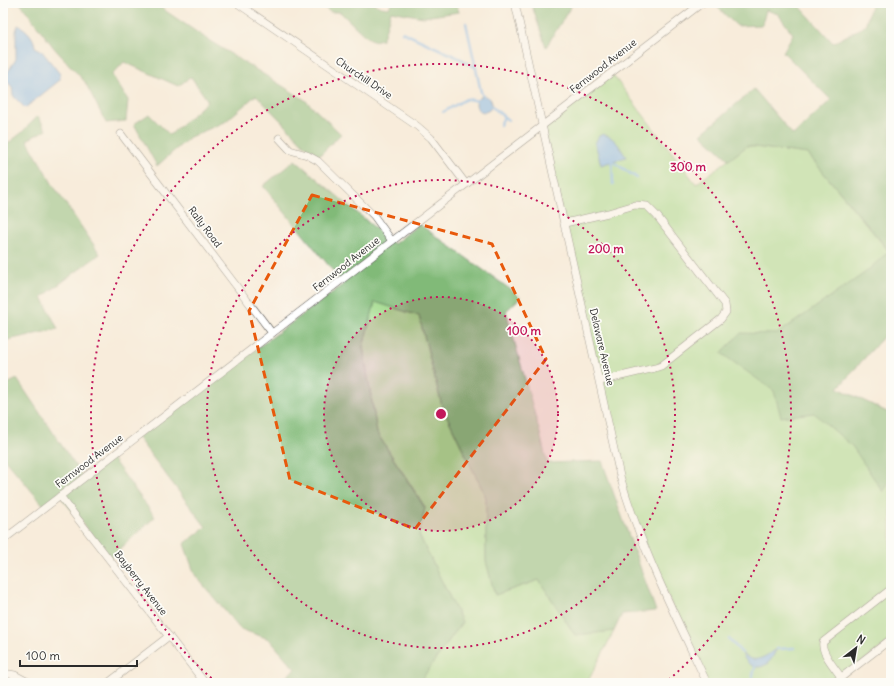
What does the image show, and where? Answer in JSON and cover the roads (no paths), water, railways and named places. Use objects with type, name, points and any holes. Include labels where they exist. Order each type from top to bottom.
[{"type":"street","name":"Churchill Drive","points":[[237,3],[417,126],[431,138],[466,184]]},
{"type":"street","name":"Delaware Avenue","points":[[515,3],[620,476],[632,517],[658,578],[707,683]]},
{"type":"street","name":"Fernwood Avenue","points":[[3,540],[702,3]]},
{"type":"street","name":"Rally Road","points":[[121,134],[272,333]]},
{"type":"street","points":[[279,138],[290,150],[307,155],[318,162],[374,216],[392,241]]},
{"type":"street","points":[[565,223],[608,213],[634,204],[647,206],[657,216],[725,304],[726,312],[721,319],[667,362],[655,368],[600,381]]},
{"type":"street","name":"Bayberry Avenue","points":[[60,496],[205,683]]},
{"type":"street","points":[[841,677],[824,652],[822,646],[823,642],[891,589]]},
{"type":"street","points":[[108,683],[169,636]]},
{"type":"street","points":[[834,683],[891,639]]},
{"type":"street","points":[[3,673],[15,675],[30,683]]},
{"type":"water","points":[[18,25],[30,34],[34,41],[35,47],[41,50],[60,74],[60,80],[25,108],[15,98],[12,87],[4,78],[16,59],[16,31]]},
{"type":"water","points":[[481,96],[487,96],[492,101],[490,110],[487,112],[481,112],[476,107],[476,101]]},
{"type":"water","points":[[603,134],[614,140],[626,157],[601,165],[595,143],[599,136]]},
{"type":"water","points":[[777,649],[769,662],[760,667],[749,664],[742,653],[751,659],[756,659],[764,657]]},
{"type":"waterway","points":[[466,23],[481,92],[484,98]]},
{"type":"waterway","points":[[402,32],[463,60],[476,68]]},
{"type":"waterway","points":[[443,112],[466,99],[480,101]]},
{"type":"waterway","points":[[491,106],[508,120]]},
{"type":"waterway","points":[[500,125],[504,117]]},
{"type":"waterway","points":[[612,161],[637,178]]},
{"type":"waterway","points":[[612,161],[613,184]]},
{"type":"waterway","points":[[729,639],[742,653]]},
{"type":"waterway","points":[[777,649],[794,648]]},
{"type":"waterway","points":[[751,683],[755,667]]}]
